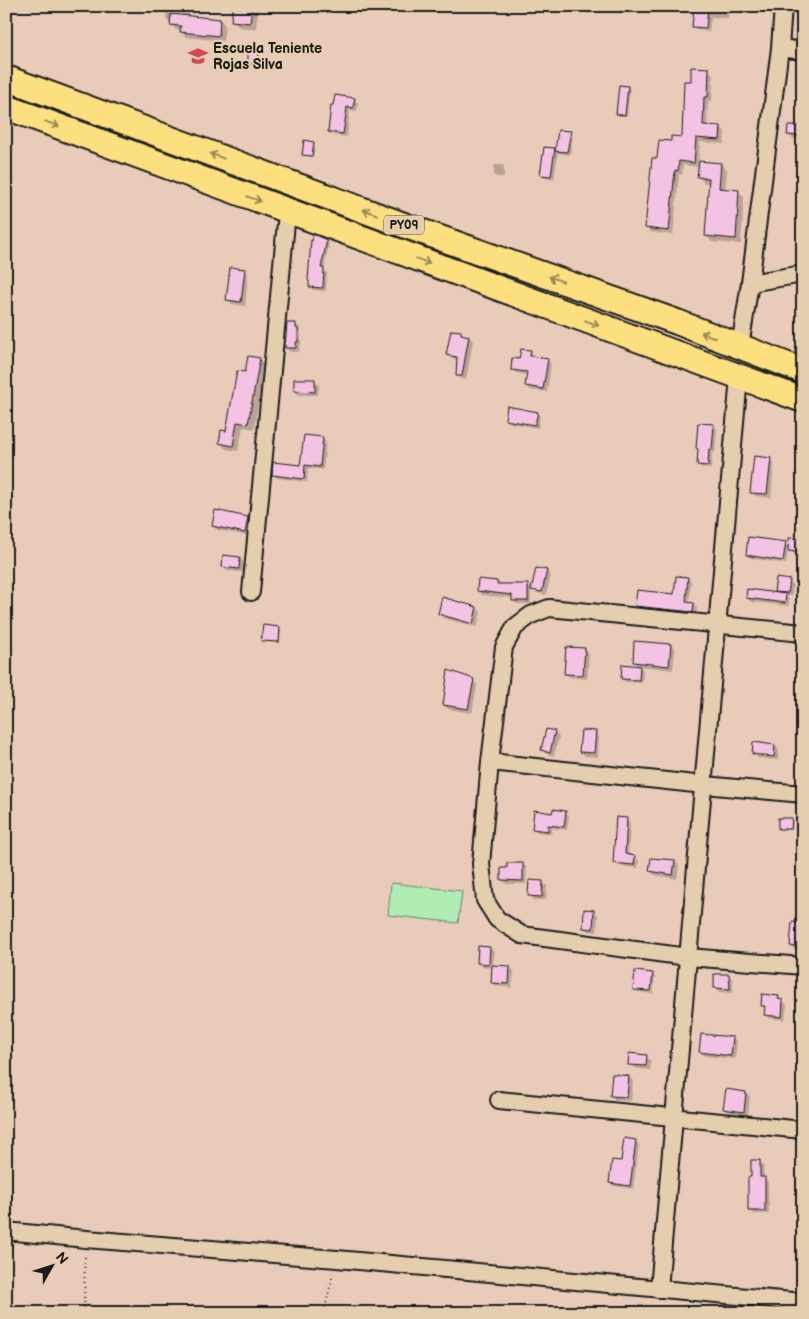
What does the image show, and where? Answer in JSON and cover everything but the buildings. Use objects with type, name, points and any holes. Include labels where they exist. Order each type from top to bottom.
[{"type":"highway","name":"PY09","points":[[6,78],[409,227],[676,322],[803,371]]},
{"type":"highway","name":"PY09","points":[[6,108],[803,400]]},
{"type":"street","points":[[740,347],[750,282],[784,6]]},
{"type":"street","points":[[780,48],[803,50]]},
{"type":"street","points":[[252,592],[287,212]]},
{"type":"street","points":[[750,282],[797,275],[803,276]]},
{"type":"street","points":[[659,1289],[739,377]]},
{"type":"street","points":[[803,633],[549,608],[531,615],[514,627],[504,647],[490,762],[481,864],[485,900],[497,919],[522,935],[688,957],[803,966]]},
{"type":"street","points":[[490,762],[803,794]]},
{"type":"street","points":[[499,1100],[803,1130]]},
{"type":"street","points":[[6,1231],[803,1302]]},
{"type":"path","points":[[84,1313],[86,1239]]},
{"type":"path","points":[[324,1313],[337,1259]]},
{"type":"green space","points":[[391,883],[462,891],[458,923],[388,915]]},
{"type":"place","name":"Escuela Teniente Rojas Silva","points":[[198,56]]}]
